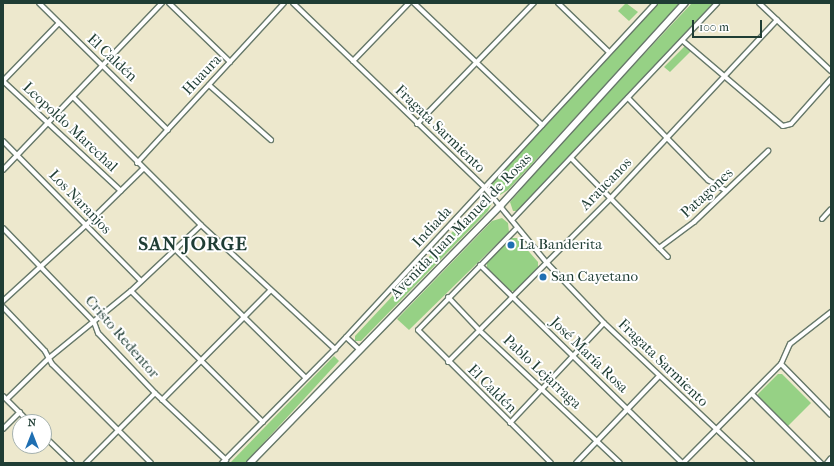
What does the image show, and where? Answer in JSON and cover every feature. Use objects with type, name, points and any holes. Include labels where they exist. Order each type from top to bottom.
[{"type":"main road","name":"Avenida Juan Manuel de Rosas","points":[[250,463],[501,205],[685,3]]},
{"type":"street","name":"El Caldén","points":[[40,3],[58,24],[168,130]]},
{"type":"street","points":[[3,170],[104,67],[162,3]]},
{"type":"street","points":[[169,3],[230,62]]},
{"type":"street","name":"Huaura","points":[[137,163],[284,3]]},
{"type":"street","name":"Fragata Sarmiento","points":[[293,3],[485,188],[501,205],[517,228],[546,262],[604,323],[752,463]]},
{"type":"street","points":[[354,61],[408,3]]},
{"type":"street","points":[[414,3],[476,64],[542,125]]},
{"type":"street","points":[[417,124],[534,3]]},
{"type":"street","points":[[558,3],[609,52]]},
{"type":"street","name":"Indiada","points":[[224,461],[335,349],[655,3]]},
{"type":"street","points":[[512,220],[572,159],[717,3]]},
{"type":"street","points":[[759,3],[831,71]]},
{"type":"street","name":"Araucanos","points":[[448,362],[610,199],[778,20]]},
{"type":"street","points":[[3,81],[58,24]]},
{"type":"street","points":[[683,41],[723,77],[783,126],[791,124],[831,79]]},
{"type":"street","name":"Leopoldo Marechal","points":[[3,81],[49,122],[121,191]]},
{"type":"street","points":[[209,85],[271,140]]},
{"type":"street","points":[[73,97],[137,163],[201,225],[270,291],[335,349]]},
{"type":"street","points":[[628,98],[708,180],[726,191]]},
{"type":"street","name":"Los Naranjos","points":[[3,141],[140,280]]},
{"type":"street","name":"Patagones","points":[[659,248],[694,222],[768,151]]},
{"type":"street","points":[[572,159],[668,257]]},
{"type":"street","points":[[3,301],[86,225],[143,169]]},
{"type":"street","points":[[822,219],[831,209]]},
{"type":"street","points":[[3,429],[20,412],[5,398],[83,327],[94,322],[131,291],[140,280],[176,250],[201,225]]},
{"type":"street","name":"Cristo Redentor","points":[[3,228],[94,322],[98,333],[155,393],[224,461]]},
{"type":"street","points":[[448,297],[517,228]]},
{"type":"street","points":[[176,250],[306,378]]},
{"type":"street","name":"José María Rosa","points":[[480,266],[514,297],[572,357],[683,463]]},
{"type":"street","points":[[131,291],[263,422]]},
{"type":"street","points":[[162,400],[270,291]]},
{"type":"street","name":"El Caldén","points":[[448,297],[418,330],[448,362],[551,463]]},
{"type":"street","name":"Pablo Lejarraga","points":[[448,297],[480,331],[543,388],[620,463]]},
{"type":"street","points":[[3,307],[49,358],[52,364],[150,463]]},
{"type":"street","points":[[683,463],[781,364],[790,344],[831,312]]},
{"type":"street","points":[[510,423],[604,323]]},
{"type":"street","points":[[346,337],[360,350]]},
{"type":"street","points":[[781,364],[831,414]]},
{"type":"street","points":[[576,463],[659,376]]},
{"type":"street","points":[[86,463],[155,393]]},
{"type":"street","points":[[752,394],[821,463]]},
{"type":"street","points":[[52,444],[72,463]]},
{"type":"street","points":[[827,463],[831,458]]},
{"type":"green space","points":[[626,3],[638,12],[629,21],[618,11]]},
{"type":"green space","points":[[658,3],[681,3],[508,190],[500,195],[493,192],[491,184]]},
{"type":"green space","points":[[692,3],[714,3],[518,211],[513,211],[510,202],[568,135]]},
{"type":"green space","points":[[685,46],[691,51],[670,72],[664,67]]},
{"type":"green space","points":[[485,197],[492,203],[488,211],[361,341],[355,341],[355,336]]},
{"type":"green space","points":[[502,218],[508,223],[509,232],[409,330],[397,319],[492,221]]},
{"type":"green space","points":[[511,238],[517,238],[538,262],[538,267],[516,291],[511,291],[487,268],[487,262]]},
{"type":"green space","points":[[334,356],[339,361],[245,463],[230,463]]},
{"type":"green space","points":[[778,374],[782,374],[811,403],[787,427],[758,398],[758,394]]},
{"type":"place","name":"La Banderita","points":[[511,245]]},
{"type":"place","name":"San Cayetano","points":[[543,277]]},
{"type":"district","name":"SAN JORGE","points":[[193,245]]}]
